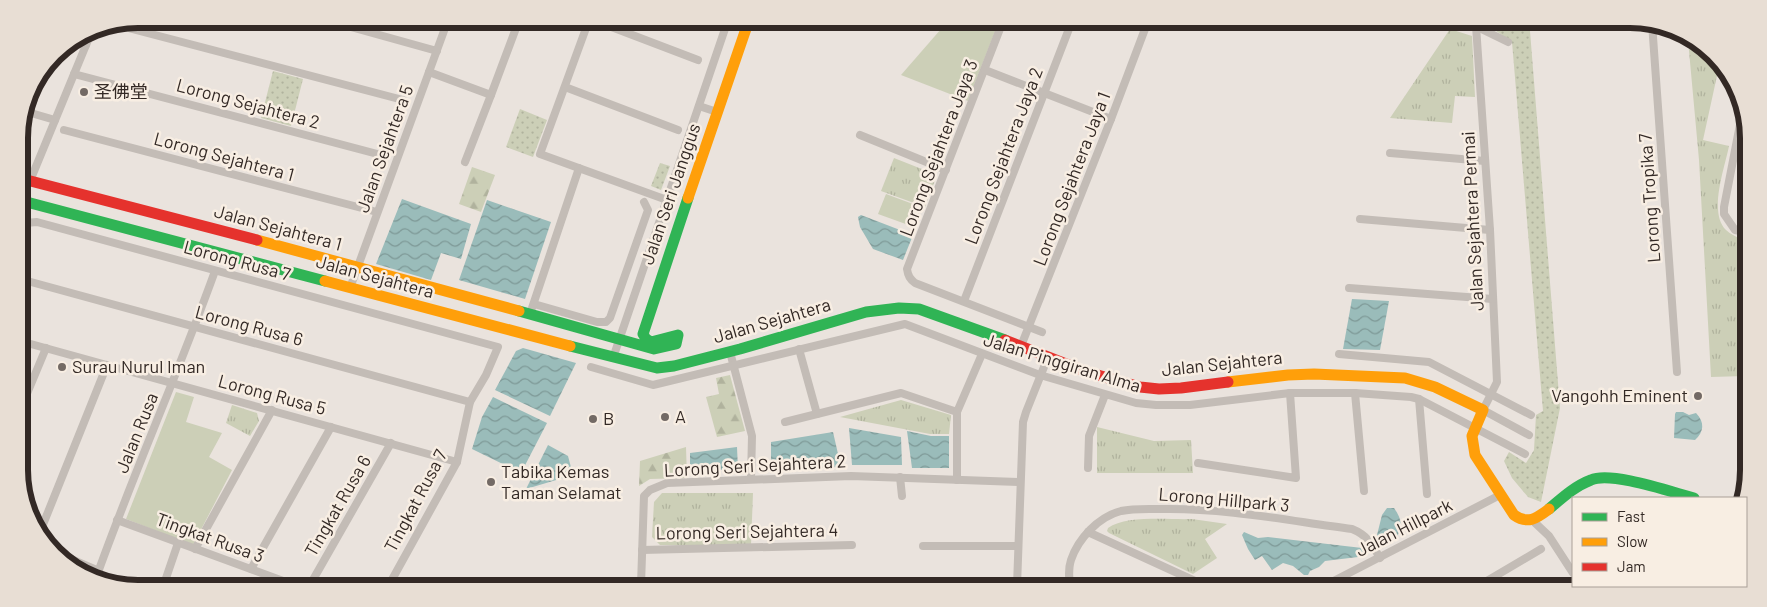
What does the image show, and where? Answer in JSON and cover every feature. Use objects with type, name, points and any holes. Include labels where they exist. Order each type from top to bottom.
[{"type":"main road","name":"Jalan Seri Janggus","points":[[676,344],[678,336],[651,342],[643,334],[746,28]]},
{"type":"main road","name":"Jalan Sejahtera 1","points":[[28,180],[358,266],[532,309],[620,340],[654,349],[676,344]]},
{"type":"main road","name":"Jalan Sejahtera","points":[[28,202],[612,358],[657,368],[674,366],[730,352],[866,312],[902,307],[919,309],[1106,378],[1140,387],[1159,389],[1206,386],[1288,375],[1314,374],[1405,378],[1435,387],[1483,410]]},
{"type":"main road","points":[[1483,410],[1472,436],[1475,455],[1500,495],[1518,518],[1522,520],[1532,520],[1547,511],[1576,487],[1592,479],[1602,477],[1619,479],[1690,497]]},
{"type":"street","points":[[128,28],[403,100]]},
{"type":"street","points":[[355,28],[437,50]]},
{"type":"street","name":"Jalan Sejahtera 5","points":[[350,288],[445,28]]},
{"type":"street","points":[[465,162],[515,28]]},
{"type":"street","points":[[586,28],[540,154],[667,200]]},
{"type":"street","points":[[614,28],[698,60]]},
{"type":"street","name":"Jalan Seri Janggus","points":[[612,358],[620,340],[725,28]]},
{"type":"street","name":"Lorong Sejahtera Jaya 3","points":[[964,301],[915,283],[910,279],[907,269],[1000,28]]},
{"type":"street","name":"Lorong Sejahtera Jaya 2","points":[[964,301],[1069,28]]},
{"type":"street","name":"Lorong Sejahtera Jaya 1","points":[[1021,346],[1112,119],[1146,28]]},
{"type":"street","name":"Jalan Sejahtera Permai","points":[[1476,28],[1490,230],[1497,382],[1483,410]]},
{"type":"street","points":[[1480,28],[1508,42]]},
{"type":"street","name":"Lorong Tropika 7","points":[[1652,30],[1677,372]]},
{"type":"street","name":"Jalan Sejahtera 1","points":[[28,173],[55,120],[88,40]]},
{"type":"street","points":[[82,43],[86,45]]},
{"type":"street","points":[[985,70],[1112,119]]},
{"type":"street","points":[[429,72],[491,95]]},
{"type":"street","name":"Lorong Sejahtera 2","points":[[74,74],[385,156]]},
{"type":"street","points":[[565,87],[678,130]]},
{"type":"street","points":[[699,106],[717,112]]},
{"type":"street","points":[[30,113],[55,120]]},
{"type":"street","name":"Lorong Sejahtera 1","points":[[64,130],[377,212]]},
{"type":"street","points":[[1739,130],[1724,214],[1735,230],[1740,231]]},
{"type":"street","points":[[860,135],[946,170]]},
{"type":"street","points":[[1390,152],[1485,161]]},
{"type":"street","points":[[579,168],[532,309],[597,322],[606,322],[610,318],[648,210],[644,202]]},
{"type":"street","points":[[1360,219],[1490,230]]},
{"type":"street","name":"Lorong Rusa 7","points":[[28,224],[37,222],[498,347]]},
{"type":"street","points":[[629,265],[644,270]]},
{"type":"street","name":"Jalan Rusa","points":[[99,572],[117,520],[173,383],[215,271]]},
{"type":"street","name":"Lorong Rusa 6","points":[[28,281],[470,402]]},
{"type":"street","points":[[1349,288],[1493,299]]},
{"type":"street","points":[[964,301],[1042,332]]},
{"type":"street","name":"Jalan Pinggiran Alma","points":[[591,367],[652,385],[905,324],[1040,375],[1104,395],[1156,406],[1216,402],[1290,393],[1388,394],[1411,397],[1525,454]]},
{"type":"street","name":"Lorong Rusa 5","points":[[28,343],[457,462]]},
{"type":"street","name":"Tingkat Rusa 7","points":[[392,580],[457,462],[470,402],[486,375],[498,347]]},
{"type":"street","points":[[28,390],[46,348]]},
{"type":"street","points":[[799,349],[817,414]]},
{"type":"street","points":[[730,352],[752,436],[751,479]]},
{"type":"street","points":[[957,480],[957,412],[982,354]]},
{"type":"street","points":[[1339,354],[1429,362],[1531,415]]},
{"type":"street","points":[[1017,579],[1023,422],[1048,357]]},
{"type":"street","points":[[43,525],[107,365]]},
{"type":"street","points":[[784,422],[901,393],[957,412]]},
{"type":"street","points":[[1198,463],[1296,478],[1290,393]]},
{"type":"street","points":[[1355,393],[1364,491]]},
{"type":"street","points":[[1088,468],[1089,436],[1104,395]]},
{"type":"street","points":[[1419,400],[1427,494]]},
{"type":"street","points":[[195,549],[272,410]]},
{"type":"street","name":"Jalan Sejahtera","points":[[1483,410],[1529,435]]},
{"type":"street","points":[[250,569],[331,426]]},
{"type":"street","name":"Tingkat Rusa 6","points":[[313,580],[391,443]]},
{"type":"street","name":"Lorong Seri Sejahtera 2","points":[[641,580],[644,496],[650,490],[666,483],[851,476],[1020,482]]},
{"type":"street","points":[[900,477],[902,496]]},
{"type":"street","name":"Jalan Hillpark","points":[[1339,579],[1500,495]]},
{"type":"street","name":"Lorong Hillpark 3","points":[[1069,579],[1070,561],[1080,541],[1088,532],[1102,520],[1120,511],[1136,509],[1198,509],[1352,529],[1370,539],[1380,558]]},
{"type":"street","name":"Tingkat Rusa 3","points":[[117,520],[280,580]]},
{"type":"street","points":[[1532,520],[1549,536],[1572,571]]},
{"type":"street","points":[[1088,532],[1191,579]]},
{"type":"street","points":[[165,580],[178,543]]},
{"type":"street","name":"Lorong Seri Sejahtera 4","points":[[642,550],[852,545]]},
{"type":"street","points":[[923,546],[1018,546]]},
{"type":"street","points":[[1491,579],[1541,549]]},
{"type":"green space","points":[[942,28],[996,28],[968,101],[901,75]]},
{"type":"green space","points":[[1492,28],[1523,28],[1530,31],[1560,408],[1541,502],[1528,497],[1512,478],[1504,461],[1509,452],[1526,463],[1534,450],[1536,415],[1543,411],[1512,42]]},
{"type":"green space","points":[[1450,29],[1472,36],[1475,97],[1455,96],[1452,123],[1390,118]]},
{"type":"green space","points":[[1688,45],[1707,60],[1718,72],[1703,140],[1729,146],[1719,190],[1718,213],[1726,230],[1740,239],[1740,376],[1711,377],[1699,160]]},
{"type":"green space","points":[[273,71],[303,79],[291,126],[261,118]]},
{"type":"green space","points":[[520,109],[547,120],[533,157],[506,147]]},
{"type":"green space","points":[[894,158],[937,175],[925,207],[881,191]]},
{"type":"green space","points":[[660,163],[670,166],[661,190],[651,186]]},
{"type":"green space","points":[[472,167],[495,175],[481,212],[459,204]]},
{"type":"green space","points":[[886,194],[921,207],[914,227],[878,214]]},
{"type":"green space","points":[[730,375],[745,431],[717,437],[706,397],[719,394],[716,378]]},
{"type":"green space","points":[[176,392],[194,397],[186,422],[222,433],[209,457],[232,470],[193,545],[126,519]]},
{"type":"green space","points":[[901,400],[951,415],[949,434],[930,434],[840,417]]},
{"type":"green space","points":[[232,405],[257,413],[259,421],[250,436],[226,423]]},
{"type":"green space","points":[[1097,427],[1154,441],[1191,440],[1193,473],[1097,473]]},
{"type":"green space","points":[[686,447],[687,478],[650,479],[639,486],[640,461]]},
{"type":"green space","points":[[662,493],[753,493],[751,545],[660,545],[652,537],[654,502]]},
{"type":"green space","points":[[1192,519],[1227,524],[1205,539],[1217,558],[1193,574],[1107,531],[1108,528],[1125,521]]},
{"type":"water","points":[[402,199],[471,224],[461,259],[441,253],[431,280],[376,264]]},
{"type":"water","points":[[487,200],[551,222],[525,299],[459,280]]},
{"type":"water","points":[[861,215],[913,235],[903,260],[873,249],[860,227],[858,217]]},
{"type":"water","points":[[1352,299],[1389,301],[1380,350],[1343,349]]},
{"type":"water","points":[[523,348],[576,363],[550,416],[495,390],[516,351]]},
{"type":"water","points":[[493,397],[547,423],[521,473],[472,449],[482,417]]},
{"type":"water","points":[[1676,412],[1683,412],[1689,415],[1696,413],[1699,416],[1702,430],[1695,440],[1674,438]]},
{"type":"water","points":[[849,428],[901,437],[902,465],[852,465]]},
{"type":"water","points":[[907,431],[931,436],[949,436],[949,468],[912,468]]},
{"type":"water","points":[[833,432],[841,467],[771,470],[771,442]]},
{"type":"water","points":[[548,445],[568,456],[573,475],[526,489]]},
{"type":"water","points":[[737,447],[738,470],[690,470],[690,453]]},
{"type":"water","points":[[1387,508],[1394,508],[1401,525],[1399,533],[1393,542],[1383,544],[1377,535],[1382,515]]},
{"type":"water","points":[[1244,532],[1258,538],[1268,537],[1362,548],[1366,556],[1325,561],[1319,567],[1310,571],[1308,575],[1304,575],[1293,566],[1283,563],[1272,570],[1262,556],[1255,560],[1242,535]]},
{"type":"traffic: fast","points":[[519,311],[654,349],[676,344],[678,335],[651,342],[643,334],[688,198]]},
{"type":"traffic: fast","points":[[28,202],[325,281]]},
{"type":"traffic: fast","points":[[570,346],[657,368],[674,366],[740,349],[866,312],[899,308],[919,309],[1005,340]]},
{"type":"traffic: fast","points":[[1549,509],[1580,486],[1600,478],[1641,483],[1690,497]]},
{"type":"traffic: slow","points":[[688,198],[746,28]]},
{"type":"traffic: slow","points":[[257,240],[519,311]]},
{"type":"traffic: slow","points":[[325,281],[570,346]]},
{"type":"traffic: slow","points":[[1228,382],[1314,374],[1405,378],[1435,387],[1483,410],[1472,436],[1475,455],[1514,515],[1528,520],[1549,509]]},
{"type":"traffic: jam","points":[[28,180],[257,240]]},
{"type":"traffic: jam","points":[[1005,340],[1087,372],[1140,387],[1159,389],[1181,388],[1228,382]]},
{"type":"place","name":"圣佛堂","points":[[84,92]]},
{"type":"place","name":"Surau Nurul Iman","points":[[62,367]]},
{"type":"place","name":"Vangohh Eminent","points":[[1698,396]]},
{"type":"place","name":"A","points":[[665,417]]},
{"type":"place","name":"B","points":[[593,419]]},
{"type":"place","name":"Tabika Kemas Taman Selamat","points":[[491,482]]}]
